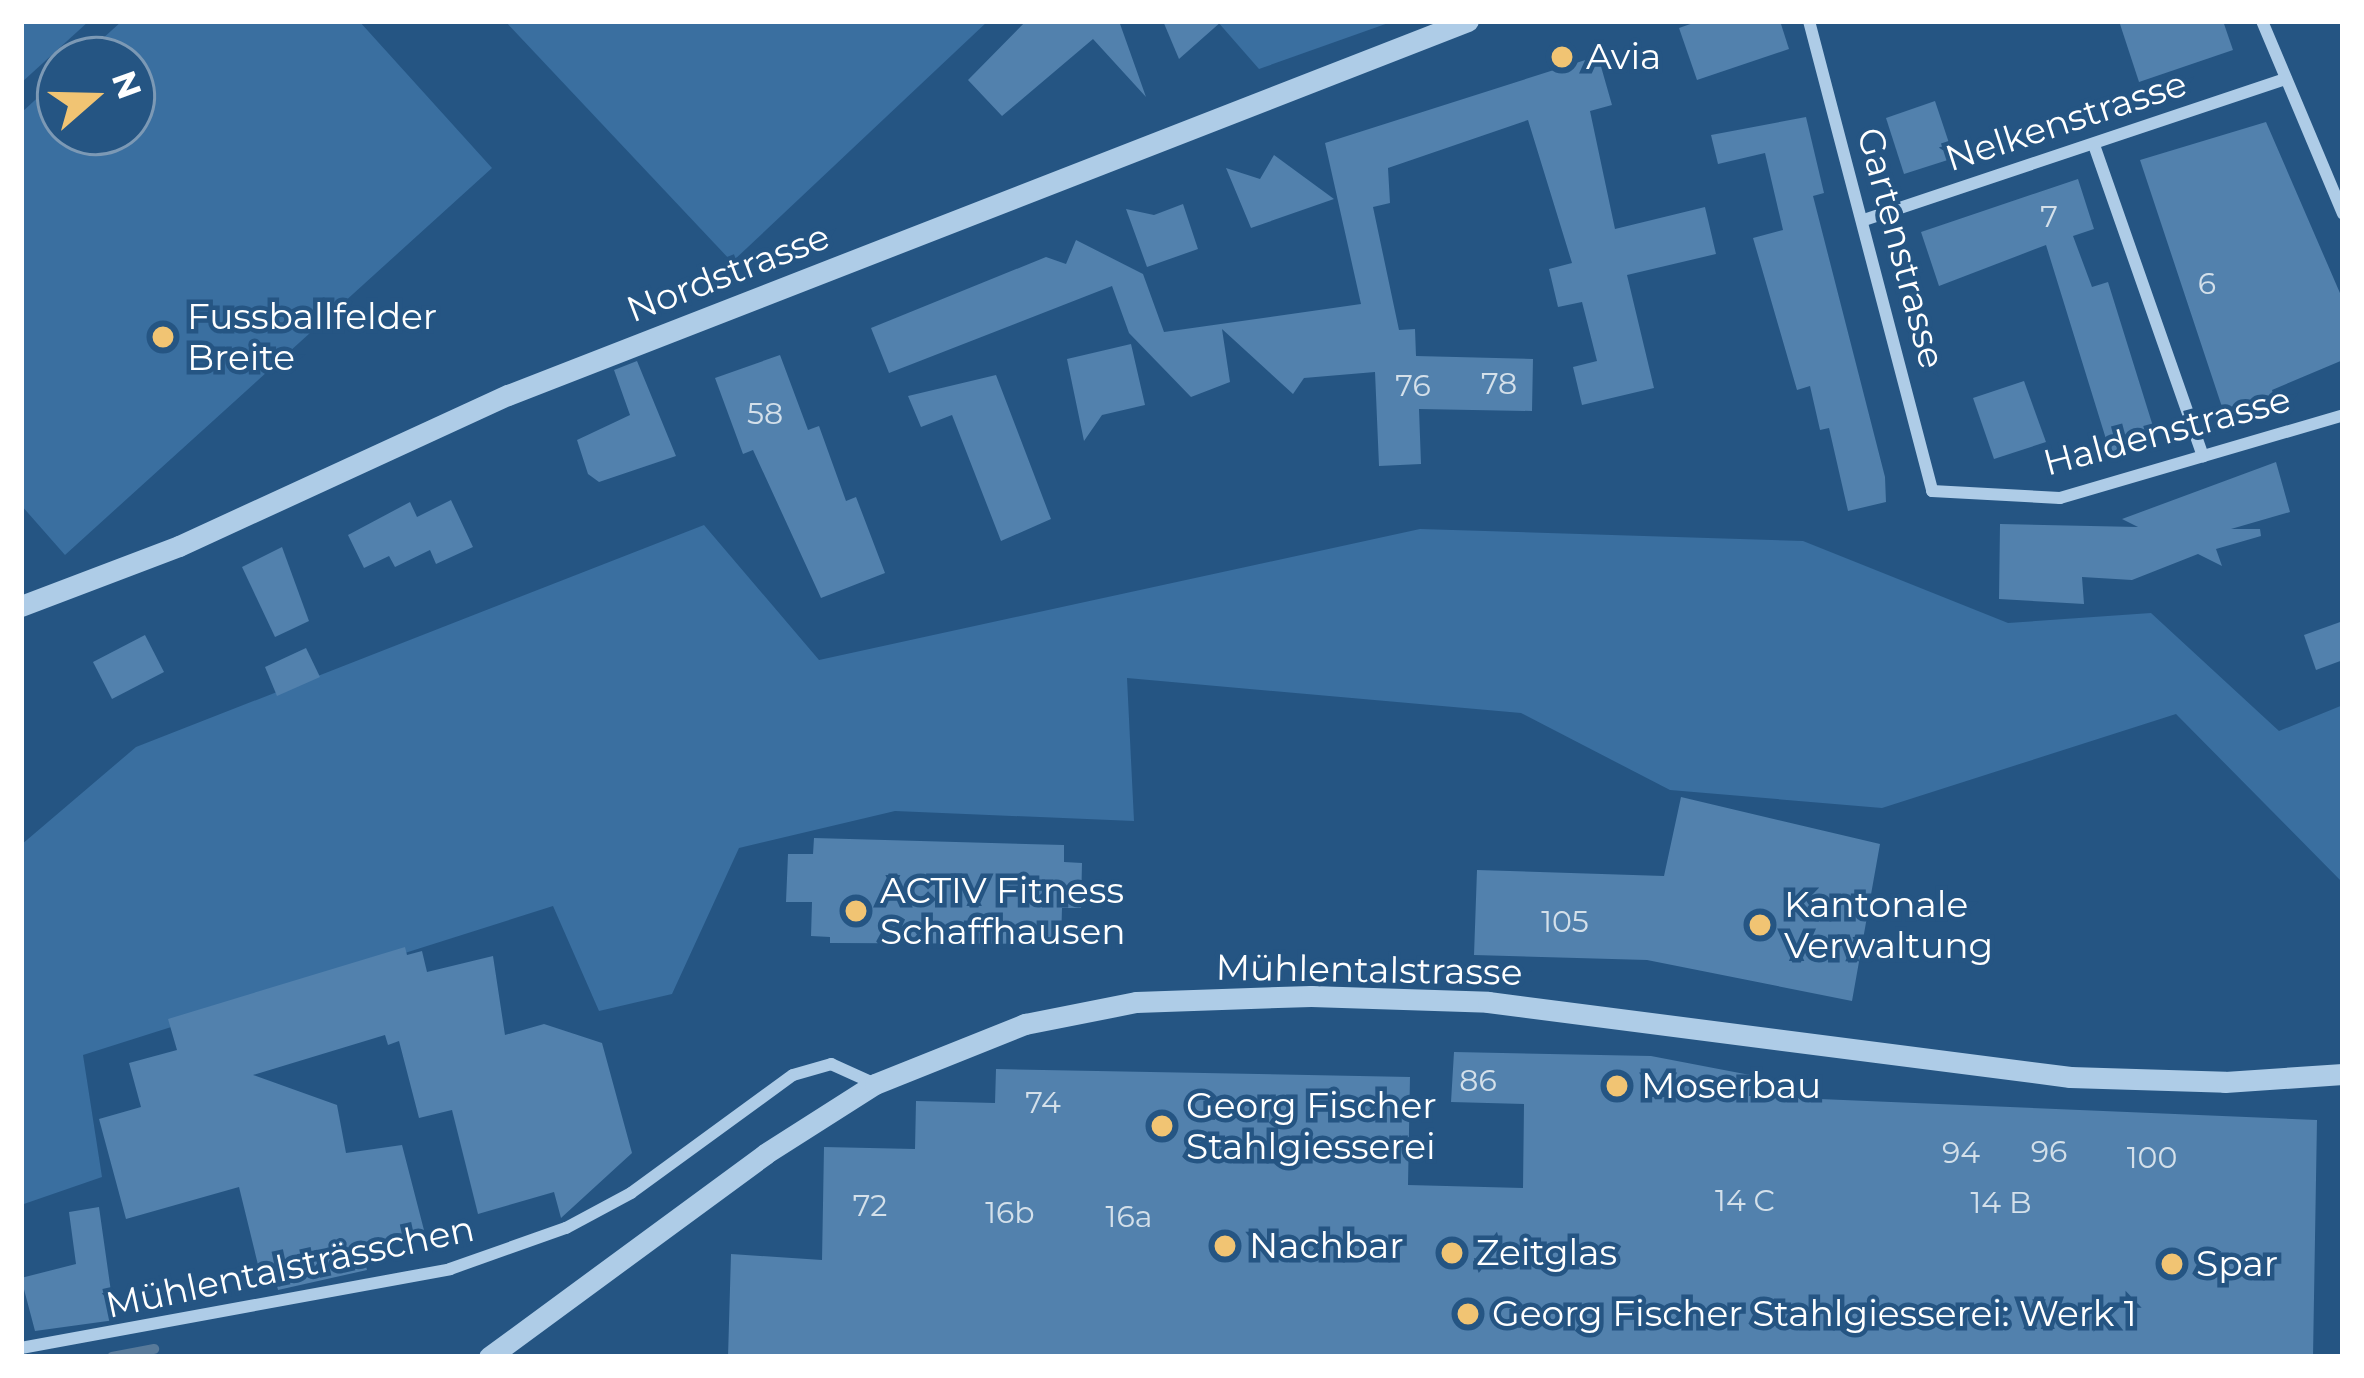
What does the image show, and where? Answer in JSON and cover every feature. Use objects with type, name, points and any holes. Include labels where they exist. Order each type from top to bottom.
[{"type":"street","name":"Nordstrasse","points":[[21,606],[179,546],[508,395],[1468,21]]},
{"type":"street","name":"Gartenstrasse","points":[[1809,21],[1933,491]]},
{"type":"street","points":[[2262,21],[2343,214]]},
{"type":"street","name":"Nelkenstrasse","points":[[1864,220],[2287,79]]},
{"type":"street","points":[[2093,145],[2203,457]]},
{"type":"street","name":"Haldenstrasse","points":[[1933,491],[2060,498],[2343,415]]},
{"type":"street","name":"Mühlentalstrasse","points":[[489,1357],[765,1154],[875,1084],[1025,1024],[1136,1002],[1311,996],[1605,1012],[2070,1077],[2225,1082],[2343,1074]]},
{"type":"street","name":"Mühlentalsträsschen","points":[[21,1348],[450,1269],[566,1228],[631,1192],[794,1075],[831,1064],[875,1084]]},
{"type":"shaded area","points":[[21,21],[89,21],[73,36],[36,36],[36,69],[21,83]]},
{"type":"shaded area","name":"Fussballfelder Breite","points":[[122,21],[359,21],[492,168],[65,555],[21,505],[21,113],[36,99],[36,156],[156,156],[156,36],[105,36]]},
{"type":"shaded area","points":[[505,21],[988,21],[732,262]]},
{"type":"shaded area","points":[[1217,21],[1394,21],[1259,69]]},
{"type":"shaded area","points":[[704,525],[819,660],[1420,529],[1803,541],[2008,623],[2151,613],[2279,731],[2343,705],[2343,883],[2176,714],[1882,808],[1670,790],[1521,713],[1127,678],[1134,821],[895,811],[739,848],[672,994],[599,1011],[553,906],[83,1055],[102,1177],[21,1205],[21,845],[136,747]]},
{"type":"building","points":[[1026,21],[1119,21],[1146,97],[1093,39],[1002,116],[968,80]]},
{"type":"building","points":[[1163,21],[1222,21],[1179,59]]},
{"type":"building","points":[[1699,21],[1780,21],[1789,49],[1697,80],[1679,28]]},
{"type":"building","points":[[2119,21],[2223,21],[2233,50],[2139,82]]},
{"type":"building","points":[[1598,56],[1612,105],[1590,111],[1615,229],[1705,207],[1716,254],[1627,275],[1654,388],[1582,405],[1573,367],[1597,361],[1582,302],[1558,307],[1549,269],[1572,263],[1528,120],[1388,168],[1390,203],[1373,207],[1399,330],[1415,329],[1416,356],[1533,359],[1532,411],[1419,409],[1421,464],[1379,466],[1375,372],[1304,378],[1293,394],[1222,329],[1230,382],[1191,397],[1129,333],[1112,286],[889,373],[871,328],[1046,257],[1066,264],[1076,240],[1143,274],[1164,332],[1361,304],[1325,143]]},
{"type":"building","points":[[1935,101],[1954,158],[1904,174],[1886,118]]},
{"type":"building","points":[[1806,117],[1824,193],[1813,196],[1885,477],[1886,502],[1848,511],[1829,428],[1820,430],[1810,386],[1797,390],[1753,238],[1783,230],[1765,153],[1718,164],[1711,135]]},
{"type":"building","points":[[2266,122],[2343,300],[2343,360],[2272,390],[2275,401],[2225,416],[2140,160]]},
{"type":"building","points":[[1274,155],[1334,199],[1251,228],[1226,168],[1260,179]]},
{"type":"building","points":[[2078,179],[2094,229],[2073,236],[2092,287],[2108,282],[2156,436],[2110,452],[2046,245],[1939,286],[1921,232]]},
{"type":"building","points":[[1183,204],[1198,249],[1147,267],[1126,209],[1154,215]]},
{"type":"building","points":[[1131,344],[1145,405],[1102,415],[1084,441],[1067,359]]},
{"type":"building","points":[[780,355],[808,430],[819,426],[846,501],[856,497],[885,573],[821,598],[753,450],[743,454],[715,378]]},
{"type":"building","points":[[637,361],[676,456],[599,482],[588,474],[577,440],[630,415],[614,370]]},
{"type":"building","points":[[996,375],[1051,519],[1001,541],[952,415],[921,427],[908,396]]},
{"type":"building","points":[[2024,381],[2046,442],[1994,459],[1973,398]]},
{"type":"building","points":[[2276,462],[2290,512],[2231,529],[2260,529],[2261,536],[2216,549],[2222,566],[2198,554],[2132,580],[2082,577],[2084,604],[1999,599],[2000,524],[2138,527],[2122,519]]},
{"type":"building","points":[[451,500],[473,547],[436,564],[430,550],[395,567],[389,556],[364,568],[348,535],[410,502],[417,517]]},
{"type":"building","points":[[282,547],[309,621],[275,637],[242,567]]},
{"type":"building","points":[[2343,621],[2343,660],[2316,670],[2304,635]]},
{"type":"building","points":[[145,635],[164,672],[112,699],[93,662]]},
{"type":"building","points":[[306,648],[320,677],[277,696],[265,667]]},
{"type":"building","name":"Kantonale Verwaltung","points":[[1681,797],[1880,844],[1852,1001],[1647,960],[1474,955],[1477,870],[1664,876]]},
{"type":"building","points":[[814,838],[1064,845],[1064,862],[1082,863],[1081,908],[1062,908],[1061,944],[830,943],[830,937],[811,936],[812,902],[786,902],[788,854],[813,854]]},
{"type":"building","points":[[405,947],[407,955],[422,951],[427,972],[493,956],[505,1035],[544,1024],[602,1043],[632,1153],[561,1218],[554,1192],[478,1214],[452,1110],[419,1118],[399,1041],[388,1045],[385,1035],[253,1075],[337,1105],[346,1153],[402,1145],[425,1234],[362,1251],[367,1270],[278,1290],[273,1270],[260,1273],[239,1187],[126,1219],[99,1119],[141,1107],[129,1063],[177,1050],[168,1019]]},
{"type":"building","points":[[1454,1052],[1651,1056],[1750,1075],[1749,1096],[2317,1120],[2313,1357],[728,1357],[731,1254],[822,1260],[824,1147],[915,1149],[916,1101],[995,1103],[996,1069],[1410,1077],[1408,1185],[1523,1188],[1524,1104],[1451,1102]]},
{"type":"building","points":[[99,1207],[115,1320],[35,1331],[21,1278],[76,1264],[69,1212]]},
{"type":"waterway","points":[[112,1357],[154,1349]]},
{"type":"place","name":"Avia","points":[[1562,57]]},
{"type":"place","name":"Fussballfelder Breite","points":[[163,337]]},
{"type":"place","name":"ACTIV Fitness Schaffhausen","points":[[856,911]]},
{"type":"place","name":"Kantonale Verwaltung","points":[[1760,925]]},
{"type":"place","name":"Moserbau","points":[[1617,1086]]},
{"type":"place","name":"Georg Fischer Stahlgiesserei","points":[[1162,1126]]},
{"type":"place","name":"Nachbar","points":[[1225,1246]]},
{"type":"place","name":"Zeitglas","points":[[1452,1253]]},
{"type":"place","name":"Spar","points":[[2172,1264]]},
{"type":"place","name":"Georg Fischer Stahlgiesserei: Werk 1","points":[[1468,1314]]}]
